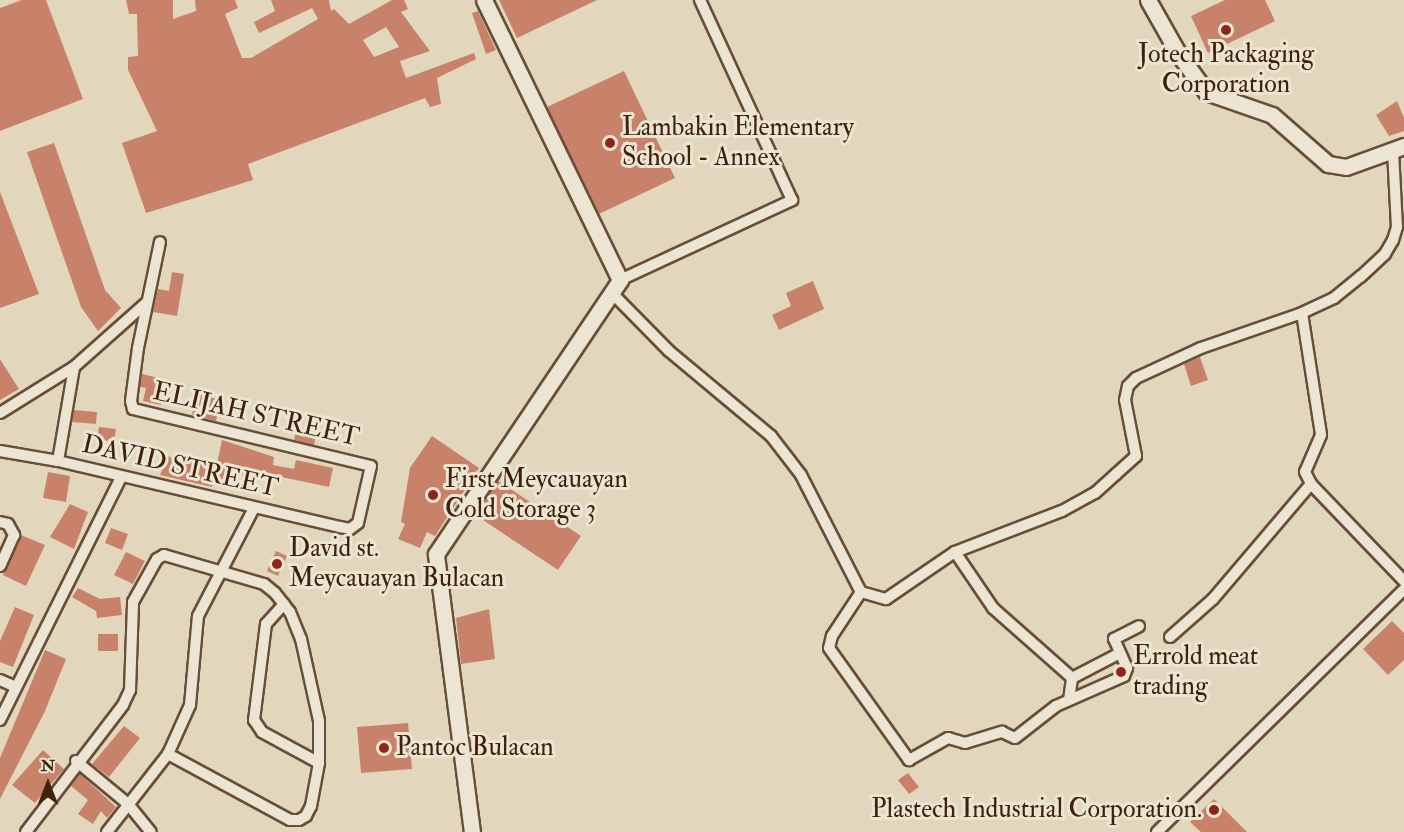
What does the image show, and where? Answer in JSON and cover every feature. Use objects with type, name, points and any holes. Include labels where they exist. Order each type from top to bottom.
[{"type":"street","points":[[484,0],[616,287],[669,351],[771,436],[801,475],[861,592],[886,599],[894,597],[956,552],[1062,511],[1095,493],[1136,456],[1125,400],[1128,386],[1136,378],[1182,356],[1302,313],[1334,298],[1385,254],[1393,240],[1397,227],[1399,148],[1346,167],[1334,166],[1272,115],[1214,98],[1178,53],[1148,0]]},
{"type":"street","points":[[472,832],[436,554],[616,287],[792,200],[700,0]]},
{"type":"street","name":"ELIJAH STREET","points":[[160,242],[146,303],[130,401],[133,409],[371,466],[358,523],[350,529]]},
{"type":"street","points":[[0,413],[74,367],[146,303]]},
{"type":"street","points":[[1302,313],[1321,435],[1305,468],[1311,484],[1404,581]]},
{"type":"street","points":[[58,461],[74,367]]},
{"type":"street","name":"DAVID STREET","points":[[0,451],[58,461],[350,529]]},
{"type":"street","points":[[0,720],[121,477]]},
{"type":"street","points":[[1170,638],[1213,599],[1311,484]]},
{"type":"street","points":[[107,832],[168,754],[190,705],[198,616],[254,508]]},
{"type":"street","points":[[0,522],[8,525],[14,535],[0,566]]},
{"type":"street","points":[[956,552],[993,608],[1072,678]]},
{"type":"street","points":[[26,832],[130,690],[131,612],[157,559],[164,555],[264,584],[284,604],[301,639],[320,721],[319,763],[311,806],[306,816],[298,820],[290,819],[168,754]]},
{"type":"street","points":[[1157,832],[1404,589]]},
{"type":"street","points":[[861,592],[832,636],[829,648],[909,760],[948,738],[964,743],[1002,732],[1015,738],[1069,700],[1124,676],[1127,668],[1116,636],[1139,626]]},
{"type":"street","points":[[284,604],[266,624],[254,720],[262,732],[319,763]]},
{"type":"street","points":[[1072,678],[1120,652]]},
{"type":"street","points":[[1069,700],[1072,678]]},
{"type":"street","points":[[0,680],[16,687]]},
{"type":"street","points":[[76,761],[128,804],[151,832]]},
{"type":"building","points":[[22,0],[46,0],[83,99],[0,131],[0,8]]},
{"type":"building","points":[[126,0],[173,0],[173,19],[196,11],[195,0],[235,0],[238,8],[225,14],[242,58],[251,58],[318,19],[312,8],[259,33],[254,22],[275,11],[271,0],[329,0],[331,11],[334,9],[349,24],[392,0],[404,0],[408,9],[401,12],[430,51],[400,61],[406,78],[474,53],[476,59],[437,78],[441,104],[430,107],[425,98],[248,164],[253,180],[146,213],[122,143],[157,131],[128,70],[128,57],[138,56],[137,14],[129,14]],"holes":[[[386,27],[399,47],[374,57],[363,40]]]},
{"type":"building","points":[[499,0],[597,0],[517,38]]},
{"type":"building","name":"Jotech Packaging Corporation","points":[[1225,0],[1265,0],[1275,21],[1208,53],[1191,16]]},
{"type":"building","points":[[478,11],[496,50],[486,54],[472,13]]},
{"type":"building","name":"Lambakin Elementary School - Annex","points":[[624,71],[675,178],[599,214],[547,107]]},
{"type":"building","points":[[1397,101],[1404,118],[1404,131],[1389,136],[1376,115]]},
{"type":"building","points":[[54,143],[105,290],[121,308],[98,331],[81,307],[27,152]]},
{"type":"building","points":[[0,192],[39,294],[0,308]]},
{"type":"building","points":[[172,272],[184,274],[177,316],[153,312],[158,289],[169,291]]},
{"type":"building","points":[[813,281],[824,309],[779,330],[772,315],[791,306],[786,293]]},
{"type":"building","points":[[1200,357],[1208,380],[1191,386],[1184,364]]},
{"type":"building","points":[[0,359],[19,389],[0,400]]},
{"type":"building","points":[[142,374],[167,380],[161,405],[143,401],[146,388],[140,387]]},
{"type":"building","points":[[197,394],[221,400],[216,421],[192,415]]},
{"type":"building","points":[[74,410],[97,412],[96,424],[72,422]]},
{"type":"building","points":[[99,427],[116,429],[114,442],[97,439]]},
{"type":"building","points":[[296,431],[316,435],[314,445],[294,440]]},
{"type":"building","name":"First Meycauayan Cold Storage 3","points":[[432,436],[479,468],[435,536],[427,532],[420,548],[398,539],[405,524],[401,522],[410,468]]},
{"type":"building","points":[[222,440],[274,457],[273,465],[294,469],[296,460],[333,468],[329,487],[248,470],[246,476],[230,473],[228,480],[214,477],[212,487],[160,475],[168,456],[186,464],[188,458],[217,464]]},
{"type":"building","points":[[48,472],[70,476],[66,502],[43,498]]},
{"type":"building","points":[[497,480],[581,536],[558,570],[474,514]]},
{"type":"building","points":[[70,504],[88,512],[74,549],[50,537]]},
{"type":"building","points":[[111,528],[128,534],[122,550],[105,543]]},
{"type":"building","points":[[21,535],[45,545],[26,586],[3,575]]},
{"type":"building","name":"David st. Meycauayan Bulacan","points":[[276,551],[287,556],[278,576],[267,571]]},
{"type":"building","points":[[126,552],[145,561],[133,584],[114,575]]},
{"type":"building","points":[[78,588],[100,599],[120,597],[122,615],[97,618],[96,611],[72,597]]},
{"type":"building","points":[[15,607],[34,615],[13,667],[0,662],[0,641]]},
{"type":"building","name":"Pantoc Bulacan","points":[[489,609],[495,659],[461,664],[456,618]]},
{"type":"building","points":[[1392,621],[1404,633],[1404,660],[1388,675],[1363,649]]},
{"type":"building","points":[[98,634],[118,634],[118,651],[98,651]]},
{"type":"building","points":[[45,650],[66,659],[45,711],[0,799],[0,758]]},
{"type":"building","name":"Pantoc Bulacan","points":[[408,723],[412,769],[361,773],[357,727]]},
{"type":"building","points":[[124,726],[140,738],[109,777],[92,764]]},
{"type":"building","points":[[43,750],[64,769],[35,803],[12,785]]},
{"type":"building","points":[[908,773],[919,787],[909,794],[898,780]]},
{"type":"building","points":[[80,774],[116,807],[107,818],[101,811],[93,824],[78,814],[88,800],[71,786]]},
{"type":"building","name":"Plastech Industrial Corporation.","points":[[1214,799],[1247,832],[1201,832],[1190,822]]},
{"type":"place","name":"Jotech Packaging Corporation","points":[[1226,30]]},
{"type":"place","name":"Lambakin Elementary School - Annex","points":[[610,143]]},
{"type":"place","name":"First Meycauayan Cold Storage 3","points":[[433,495]]},
{"type":"place","name":"David st. Meycauayan Bulacan","points":[[277,564]]},
{"type":"place","name":"Errold meat trading","points":[[1121,672]]},
{"type":"place","name":"Pantoc Bulacan","points":[[384,748]]},
{"type":"place","name":"Plastech Industrial Corporation.","points":[[1214,810]]}]
